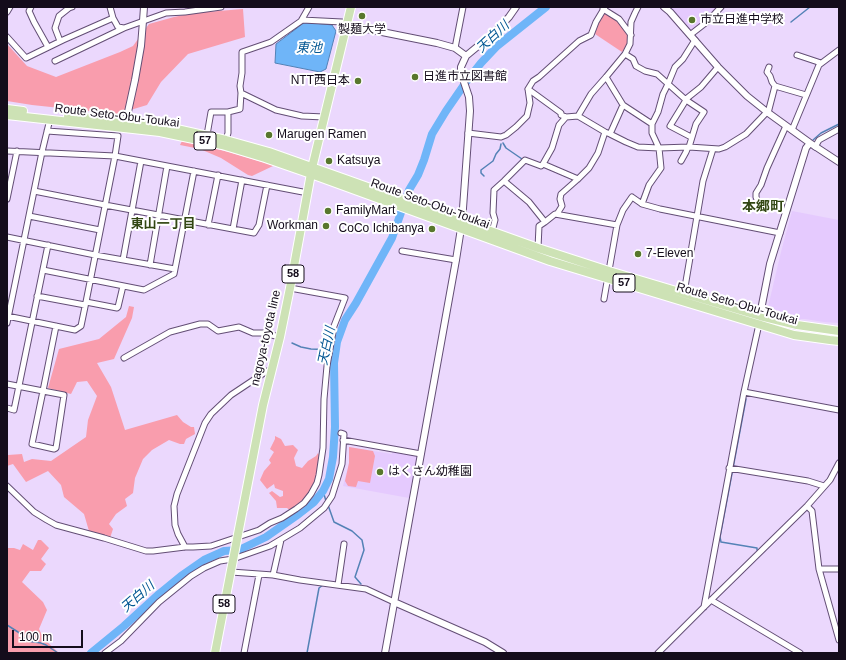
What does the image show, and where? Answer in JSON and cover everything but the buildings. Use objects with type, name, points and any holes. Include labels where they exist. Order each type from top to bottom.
[{"type":"main road","name":"nagoya-toyota line","points":[[215,653],[263,405],[280,337],[312,171],[351,7]]},
{"type":"main road","name":"Route Seto-Obu-Toukai","points":[[7,109],[163,126],[226,140],[269,152],[312,171],[462,225],[550,261],[684,293],[759,320],[794,335],[839,341]]},
{"type":"main road","name":"Route Seto-Obu-Toukai","points":[[7,114],[160,132],[222,145],[312,171]]},
{"type":"main road","name":"Route Seto-Obu-Toukai","points":[[462,225],[492,232],[608,275],[759,320],[839,331]]},
{"type":"street","points":[[7,12],[10,7]]},
{"type":"street","points":[[31,7],[30,11],[34,22],[48,48]]},
{"type":"street","points":[[60,41],[55,28],[59,16],[72,7]]},
{"type":"street","points":[[110,7],[113,18],[118,27],[124,28]]},
{"type":"street","points":[[126,121],[139,60],[144,21],[144,7]]},
{"type":"street","points":[[55,61],[124,28],[166,13],[221,7]]},
{"type":"street","points":[[206,135],[212,112],[228,112],[240,109],[242,93],[240,86],[242,73],[242,52],[271,42],[301,22],[309,7]]},
{"type":"street","points":[[455,48],[463,7]]},
{"type":"street","points":[[385,653],[462,225],[470,112],[469,97],[461,73],[461,67],[466,56],[495,32],[516,7]]},
{"type":"street","points":[[578,116],[591,94],[625,54],[630,44],[631,22],[638,7]]},
{"type":"street","points":[[664,7],[718,67],[747,96],[768,113],[839,162]]},
{"type":"street","points":[[690,35],[708,22],[721,7]]},
{"type":"street","points":[[468,133],[501,137],[516,127],[526,116],[530,103],[528,89],[533,81],[580,41],[591,35],[604,8],[619,19],[631,35]]},
{"type":"street","points":[[7,37],[26,58],[60,41],[113,18]]},
{"type":"street","points":[[302,20],[328,20],[342,22],[347,25],[437,43],[455,48],[466,56]]},
{"type":"street","points":[[642,204],[649,185],[661,168],[659,148],[652,133],[652,124],[658,112],[662,94],[668,84],[674,67],[683,59],[695,40]]},
{"type":"street","points":[[758,202],[756,193],[761,185],[767,168],[806,95],[819,65],[839,50]]},
{"type":"street","points":[[625,54],[633,59],[636,66],[645,71],[657,74],[686,100],[704,112],[696,124],[689,147],[681,160]]},
{"type":"street","points":[[797,55],[821,63]]},
{"type":"street","points":[[691,137],[670,126],[686,100],[701,87],[718,67]]},
{"type":"street","points":[[769,67],[767,72],[775,86],[806,95]]},
{"type":"street","points":[[606,77],[623,105],[652,124]]},
{"type":"street","points":[[528,89],[561,113],[561,115],[566,117],[578,116],[608,133],[638,147],[689,147],[719,149],[746,134],[768,113],[775,86]]},
{"type":"street","points":[[242,93],[276,110],[302,116],[324,118]]},
{"type":"street","points":[[538,248],[539,226],[557,214],[562,206],[560,199],[561,194],[589,168],[623,105]]},
{"type":"street","points":[[226,140],[228,133],[228,112]]},
{"type":"street","points":[[543,164],[552,148],[559,125],[566,117]]},
{"type":"street","points":[[7,323],[50,119]]},
{"type":"street","points":[[816,147],[819,140],[839,129]]},
{"type":"street","points":[[8,316],[75,330],[81,326],[118,135],[47,131]]},
{"type":"street","points":[[704,607],[729,468],[770,264],[806,148],[810,143]]},
{"type":"street","points":[[684,293],[703,181],[713,149]]},
{"type":"street","points":[[7,151],[115,156],[308,193]]},
{"type":"street","points":[[7,199],[17,151]]},
{"type":"street","points":[[492,232],[495,220],[493,213],[494,190],[525,160],[541,166],[543,164],[578,179]]},
{"type":"street","points":[[123,260],[141,161]]},
{"type":"street","points":[[150,265],[167,166]]},
{"type":"street","points":[[43,270],[144,290],[174,274],[194,171]]},
{"type":"street","points":[[208,224],[218,175]]},
{"type":"street","points":[[233,229],[242,180]]},
{"type":"street","points":[[504,181],[529,202],[545,222]]},
{"type":"street","points":[[34,191],[105,206],[254,233],[259,225],[267,185]]},
{"type":"street","points":[[604,299],[617,226],[623,210],[632,196],[642,204],[780,233]]},
{"type":"street","points":[[557,214],[617,226]]},
{"type":"street","points":[[29,216],[100,230]]},
{"type":"street","points":[[7,237],[95,255],[175,269]]},
{"type":"street","points":[[7,408],[14,410],[48,245]]},
{"type":"street","points":[[402,251],[456,260]]},
{"type":"street","points":[[38,296],[117,308],[123,286]]},
{"type":"street","points":[[7,486],[34,512],[56,525],[153,551],[185,547],[193,548],[211,546],[237,539],[259,530],[296,509],[304,503],[311,494],[317,483],[319,475],[323,448],[325,380],[327,366],[334,326],[345,298],[290,288]]},
{"type":"street","points":[[124,358],[170,332],[200,324],[208,324],[218,331],[238,327],[253,333],[263,333],[280,337]]},
{"type":"street","points":[[7,384],[19,386],[43,391],[64,395],[56,448],[54,449],[32,444],[43,391],[56,326]]},
{"type":"street","points":[[185,547],[175,525],[174,506],[177,494],[204,423],[211,414],[232,395],[267,371],[271,371]]},
{"type":"street","points":[[744,392],[839,410]]},
{"type":"street","points":[[105,653],[121,641],[159,602],[192,576],[220,561],[270,546],[308,522],[324,508],[332,496],[342,464],[344,434],[341,433]]},
{"type":"street","points":[[343,440],[421,454]]},
{"type":"street","points":[[658,653],[807,506],[830,480],[839,463]]},
{"type":"street","points":[[729,468],[808,480],[824,486]]},
{"type":"street","points":[[807,506],[812,511],[820,569],[839,640]]},
{"type":"street","points":[[273,575],[280,540]]},
{"type":"street","points":[[338,585],[344,544]]},
{"type":"street","points":[[820,569],[839,569]]},
{"type":"street","points":[[231,572],[273,575],[366,589],[486,642],[504,653]]},
{"type":"street","points":[[244,653],[259,575]]},
{"type":"street","points":[[711,600],[800,653]]},
{"type":"shaded area","name":"市立日進中学校","points":[[668,7],[719,7],[691,32]]},
{"type":"shaded area","points":[[243,9],[245,37],[188,54],[161,82],[147,105],[117,114],[7,101],[7,44],[27,66],[56,77],[133,46],[149,24],[194,13]]},
{"type":"shaded area","points":[[603,14],[606,14],[617,21],[629,35],[628,44],[622,52],[595,34],[598,23]]},
{"type":"shaded area","points":[[182,141],[229,152],[273,166],[252,176],[248,175],[221,158],[200,149],[180,145]]},
{"type":"shaded area","points":[[792,211],[839,220],[839,323],[805,319],[795,321],[772,315],[768,307]]},
{"type":"shaded area","points":[[129,306],[134,307],[132,318],[114,359],[97,363],[111,387],[125,430],[177,415],[183,422],[191,427],[194,427],[195,434],[186,439],[184,444],[169,440],[152,450],[143,459],[135,478],[133,493],[125,499],[127,506],[116,514],[109,524],[113,529],[110,538],[89,531],[84,514],[64,497],[61,485],[48,471],[26,482],[13,464],[7,466],[7,457],[8,455],[22,454],[24,462],[32,459],[51,461],[86,437],[88,420],[97,396],[87,381],[77,382],[71,394],[48,388],[59,349],[99,339],[126,317]]},
{"type":"shaded area","points":[[275,436],[281,439],[285,446],[293,445],[298,450],[294,458],[296,466],[302,468],[318,453],[319,455],[315,483],[306,500],[291,511],[287,508],[277,508],[276,501],[269,493],[272,491],[280,497],[283,496],[283,491],[275,488],[274,484],[267,489],[260,480],[264,471],[271,463],[269,460],[274,452],[270,449]]},
{"type":"shaded area","name":"はくさん幼稚園","points":[[349,447],[392,454],[392,451],[417,455],[409,498],[343,486],[349,463]]},
{"type":"shaded area","points":[[349,447],[373,451],[375,456],[370,483],[358,481],[356,487],[348,486],[345,481],[349,463]]},
{"type":"shaded area","points":[[38,540],[41,540],[49,548],[41,559],[46,564],[41,571],[30,571],[22,582],[43,602],[47,610],[39,629],[44,639],[59,653],[7,653],[7,548],[20,550],[23,544],[33,550]]},
{"type":"water","name":"東池","points":[[305,22],[332,25],[336,31],[326,69],[320,72],[275,63],[276,44]]},
{"type":"waterway","name":"天白川","points":[[91,653],[181,576],[204,560],[224,551],[239,550],[266,537],[314,502],[323,491],[329,479],[333,457],[335,427],[334,363],[337,342],[345,320],[392,238],[409,190],[418,175],[424,160],[432,134],[446,111],[466,82],[497,46],[546,7]]},
{"type":"waterway","points":[[791,22],[810,7]]},
{"type":"waterway","points":[[813,140],[821,133],[839,124]]},
{"type":"waterway","points":[[503,143],[506,148],[522,159]]},
{"type":"waterway","points":[[484,176],[481,173],[481,170],[493,161],[500,149],[501,144]]},
{"type":"waterway","points":[[292,343],[311,349],[336,350]]},
{"type":"waterway","points":[[746,399],[720,537],[721,542],[757,548],[757,550]]},
{"type":"waterway","points":[[323,491],[326,501]]},
{"type":"waterway","points":[[328,505],[334,522],[352,531],[362,540],[364,550],[355,577],[361,584]]},
{"type":"waterway","points":[[307,653],[319,588],[324,585]]},
{"type":"waterway","points":[[7,625],[18,632],[27,641],[41,643],[58,653]]},
{"type":"place","name":"製麺大学","points":[[362,16]]},
{"type":"place","name":"市立日進中学校","points":[[692,20]]},
{"type":"place","name":"日進市立図書館","points":[[415,77]]},
{"type":"place","name":"NTT西日本","points":[[358,81]]},
{"type":"place","name":"Marugen Ramen","points":[[269,135]]},
{"type":"place","name":"Katsuya","points":[[329,161]]},
{"type":"place","name":"FamilyMart","points":[[328,211]]},
{"type":"place","name":"Workman","points":[[326,226]]},
{"type":"place","name":"CoCo Ichibanya","points":[[432,229]]},
{"type":"place","name":"7-Eleven","points":[[638,254]]},
{"type":"place","name":"はくさん幼稚園","points":[[380,472]]},
{"type":"district","name":"本郷町","points":[[763,207]]},
{"type":"district","name":"東山一丁目","points":[[163,224]]}]
